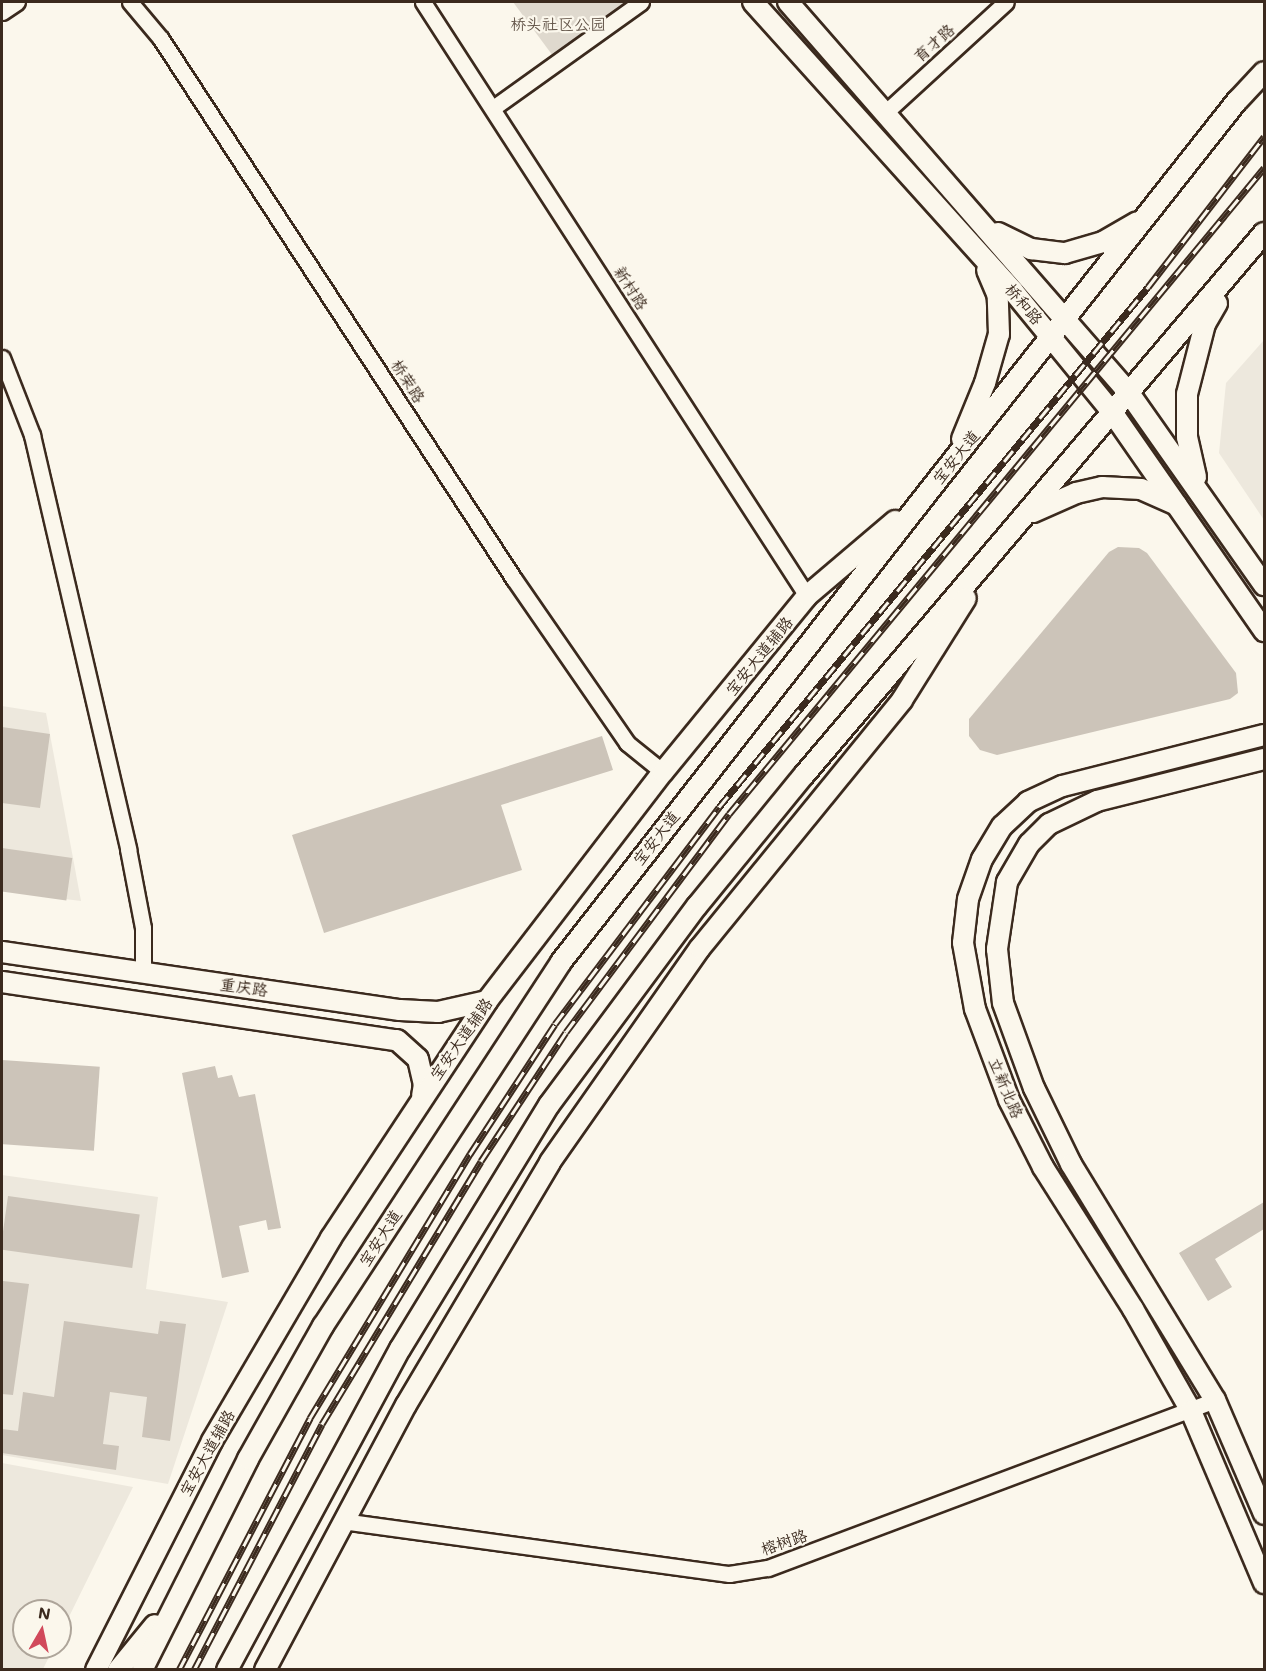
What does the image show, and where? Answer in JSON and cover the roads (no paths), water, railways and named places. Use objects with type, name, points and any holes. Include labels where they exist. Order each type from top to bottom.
[{"type":"main road","name":"桥和路","points":[[753,2],[1052,338],[1112,412],[1264,631]]},
{"type":"main road","name":"桥和路","points":[[788,2],[887,111],[1129,393],[1204,496],[1264,585]]},
{"type":"main road","points":[[1238,100],[1264,61]]},
{"type":"main road","name":"宝安大道","points":[[142,1670],[171,1607],[248,1459],[323,1326],[486,1071],[561,962],[932,487],[1238,100],[1264,72]]},
{"type":"main road","points":[[984,223],[1031,249],[1065,253],[1103,242],[1150,214]]},
{"type":"main road","points":[[226,1670],[400,1349],[549,1105],[697,906],[1264,233]]},
{"type":"main road","points":[[954,460],[989,373],[1000,316],[992,279],[971,245]]},
{"type":"main road","points":[[1204,496],[1187,437],[1190,375],[1205,324],[1244,258]]},
{"type":"main road","name":"宝安大道辅路","points":[[96,1670],[212,1441],[330,1238],[487,1001],[663,772],[807,597],[932,487]]},
{"type":"main road","points":[[1022,518],[1076,493],[1102,487],[1141,489],[1180,507]]},
{"type":"main road","points":[[265,1670],[342,1521],[550,1162],[700,948],[902,699],[996,549]]},
{"type":"main road","name":"立新北路","points":[[1264,735],[1062,786],[1028,801],[1002,826],[988,847],[972,886],[964,929],[964,954],[975,1009],[1009,1100],[1042,1167],[1133,1309],[1191,1411],[1264,1582]]},
{"type":"main road","name":"立新北路","points":[[1264,759],[1097,801],[1059,817],[1038,833],[1020,856],[1007,882],[998,926],[998,978],[1003,1004],[1034,1088],[1071,1164],[1215,1400],[1264,1514]]},
{"type":"main road","name":"重庆路","points":[[2,952],[418,1012],[459,1009],[487,1001]]},
{"type":"main road","name":"重庆路","points":[[2,982],[397,1040],[418,1059],[424,1084],[422,1096]]},
{"type":"main road","points":[[267,1020],[271,991]]},
{"type":"main road","points":[[118,1670],[171,1607]]},
{"type":"street","points":[[2,12],[17,2]]},
{"type":"street","name":"桥荣路","points":[[130,2],[174,58],[514,579],[627,743],[663,772]]},
{"type":"street","name":"新村路","points":[[423,2],[807,597]]},
{"type":"street","points":[[493,108],[641,2]]},
{"type":"street","name":"育才路","points":[[887,111],[1006,2]]},
{"type":"street","points":[[2,358],[32,435],[128,849],[143,928],[143,973]]},
{"type":"street","name":"榕树路","points":[[342,1521],[729,1574],[768,1568],[1191,1411],[1215,1400]]},
{"type":"railway","points":[[179,1670],[310,1418],[470,1154],[555,1024],[719,807],[1148,287],[1264,137]]},
{"type":"railway","points":[[194,1670],[322,1424],[481,1161],[566,1032],[729,814],[1264,168]]},
{"type":"park label","name":"桥头社区公园","points":[[558,24]]}]
